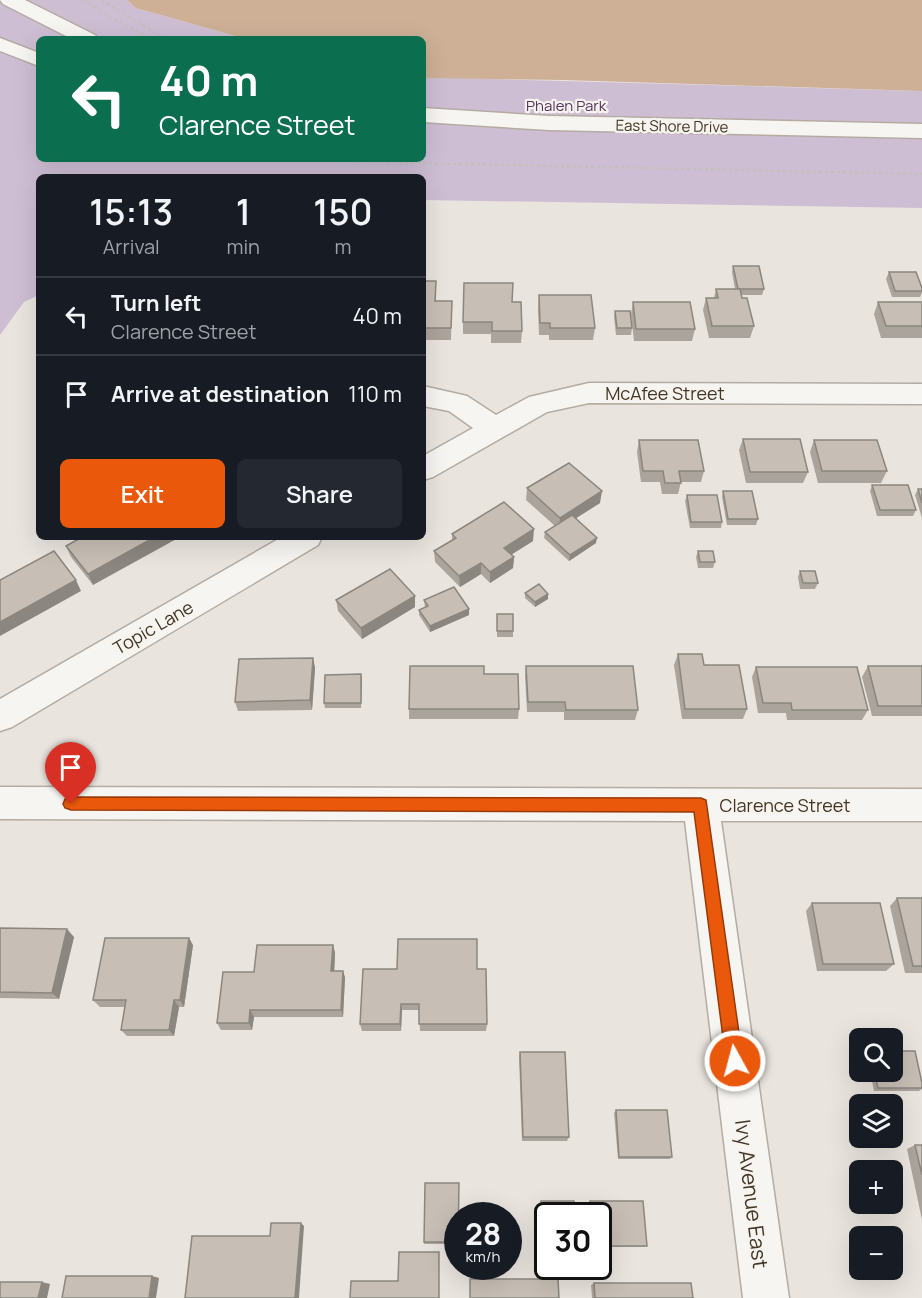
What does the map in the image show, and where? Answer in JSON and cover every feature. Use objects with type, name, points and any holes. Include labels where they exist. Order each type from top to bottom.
[{"type":"street","points":[[10,0],[82,36]]},
{"type":"street","points":[[0,44],[36,59]]},
{"type":"street","name":"East Shore Drive","points":[[426,115],[573,124],[922,130]]},
{"type":"street","name":"McAfee Street","points":[[494,428],[539,404],[589,393],[922,394]]},
{"type":"street","points":[[426,397],[457,403],[494,428],[426,467]]},
{"type":"street","name":"Topic Lane","points":[[0,716],[302,540]]},
{"type":"street","name":"Clarence Street","points":[[0,803],[922,805]]},
{"type":"street","name":"Ivy Avenue East","points":[[701,805],[766,1298]]},
{"type":"path","points":[[84,0],[113,19],[146,36]]},
{"type":"path","points":[[102,0],[160,36]]},
{"type":"path","points":[[293,162],[922,174]]},
{"type":"green space","name":"Phalen Park","points":[[0,0],[127,0],[136,8],[235,36],[36,36],[36,162],[426,162],[426,77],[922,91],[922,208],[426,200],[426,174],[36,174],[36,296],[24,302],[0,335]]},
{"type":"shaded area","points":[[127,0],[922,0],[922,91],[426,78],[426,36],[235,36],[136,8]]},
{"type":"building","points":[[733,266],[759,266],[764,289],[738,289]]},
{"type":"building","points":[[889,272],[916,272],[922,291],[895,291]]},
{"type":"building","points":[[426,281],[436,281],[435,301],[452,301],[451,328],[426,328]]},
{"type":"building","points":[[464,283],[513,283],[512,302],[521,302],[522,331],[492,331],[492,322],[463,322]]},
{"type":"building","points":[[716,289],[740,289],[742,298],[747,298],[754,326],[712,326],[706,298],[718,298]]},
{"type":"building","points":[[539,295],[591,295],[595,328],[550,328],[550,323],[540,323]]},
{"type":"building","points":[[633,302],[690,302],[695,329],[636,329]]},
{"type":"building","points":[[878,302],[922,302],[922,326],[886,326]]},
{"type":"building","points":[[615,311],[630,311],[632,328],[617,328]]},
{"type":"building","points":[[743,439],[800,439],[808,472],[750,472]]},
{"type":"building","points":[[639,440],[698,440],[704,471],[679,471],[681,483],[665,483],[663,471],[643,471]]},
{"type":"building","points":[[814,440],[877,440],[887,471],[822,471]]},
{"type":"building","points":[[569,463],[602,491],[560,518],[527,488]]},
{"type":"building","points":[[872,485],[908,485],[916,510],[880,510]]},
{"type":"building","points":[[918,489],[922,489],[922,503]]},
{"type":"building","points":[[723,491],[752,491],[758,519],[728,519]]},
{"type":"building","points":[[687,495],[717,495],[722,522],[691,522]]},
{"type":"building","points":[[504,502],[534,529],[504,548],[514,557],[490,572],[481,563],[459,576],[434,551],[456,538],[452,534]]},
{"type":"building","points":[[572,515],[597,538],[570,555],[545,532]]},
{"type":"building","points":[[77,540],[150,540],[88,574],[66,546]]},
{"type":"building","points":[[54,551],[76,580],[0,622],[0,580]]},
{"type":"building","points":[[698,551],[713,551],[715,562],[700,562]]},
{"type":"building","points":[[390,569],[415,596],[361,628],[336,600]]},
{"type":"building","points":[[800,571],[815,571],[818,583],[803,583]]},
{"type":"building","points":[[539,584],[548,594],[535,602],[525,593]]},
{"type":"building","points":[[454,587],[469,609],[430,626],[419,610],[428,606],[424,600]]},
{"type":"building","points":[[497,614],[513,614],[513,631],[497,631]]},
{"type":"building","points":[[678,654],[702,654],[704,665],[739,665],[747,709],[685,709]]},
{"type":"building","points":[[313,658],[310,700],[235,702],[239,659]]},
{"type":"building","points":[[410,666],[484,666],[484,674],[518,674],[519,709],[409,709]]},
{"type":"building","points":[[526,666],[633,666],[638,710],[566,710],[565,702],[528,702]]},
{"type":"building","points":[[868,666],[922,666],[922,706],[878,706]]},
{"type":"building","points":[[756,667],[857,667],[868,710],[792,710],[791,703],[763,703]]},
{"type":"building","points":[[361,674],[361,703],[324,703],[325,675]]},
{"type":"building","points":[[897,898],[922,898],[922,966],[913,966]]},
{"type":"building","points":[[812,903],[880,903],[894,964],[823,964]]},
{"type":"building","points":[[0,928],[67,929],[52,993],[0,992]]},
{"type":"building","points":[[105,938],[189,938],[180,1000],[174,1000],[169,1030],[121,1030],[126,1000],[93,1000]]},
{"type":"building","points":[[398,939],[477,939],[477,969],[486,969],[487,1024],[419,1024],[419,1004],[401,1004],[400,1024],[360,1024],[363,969],[397,969]]},
{"type":"building","points":[[257,945],[333,945],[331,971],[343,971],[341,1010],[250,1010],[249,1023],[217,1023],[223,972],[254,972]]},
{"type":"building","points":[[903,1051],[915,1051],[922,1088],[878,1088],[877,1082],[903,1082]]},
{"type":"building","points":[[520,1052],[565,1052],[569,1137],[523,1137]]},
{"type":"building","points":[[616,1110],[667,1110],[672,1157],[619,1157]]},
{"type":"building","points":[[915,1145],[922,1145],[922,1175]]},
{"type":"building","points":[[425,1183],[459,1183],[459,1202],[444,1202],[444,1242],[424,1242]]},
{"type":"building","points":[[541,1201],[574,1202],[541,1202]]},
{"type":"building","points":[[643,1201],[647,1246],[612,1246],[612,1202],[590,1202]]},
{"type":"building","points":[[271,1223],[301,1223],[295,1298],[185,1298],[192,1236],[270,1236]]},
{"type":"building","points":[[399,1252],[439,1252],[439,1298],[350,1298],[351,1281],[398,1281]]},
{"type":"building","points":[[66,1276],[152,1276],[149,1298],[62,1298]]},
{"type":"building","points":[[470,1280],[558,1280],[559,1298],[470,1298]]},
{"type":"building","points":[[0,1282],[42,1282],[38,1298],[0,1298]]},
{"type":"building","points":[[594,1283],[691,1283],[693,1298],[595,1298]]},
{"type":"route","points":[[71,804],[701,805],[735,1061]]}]
